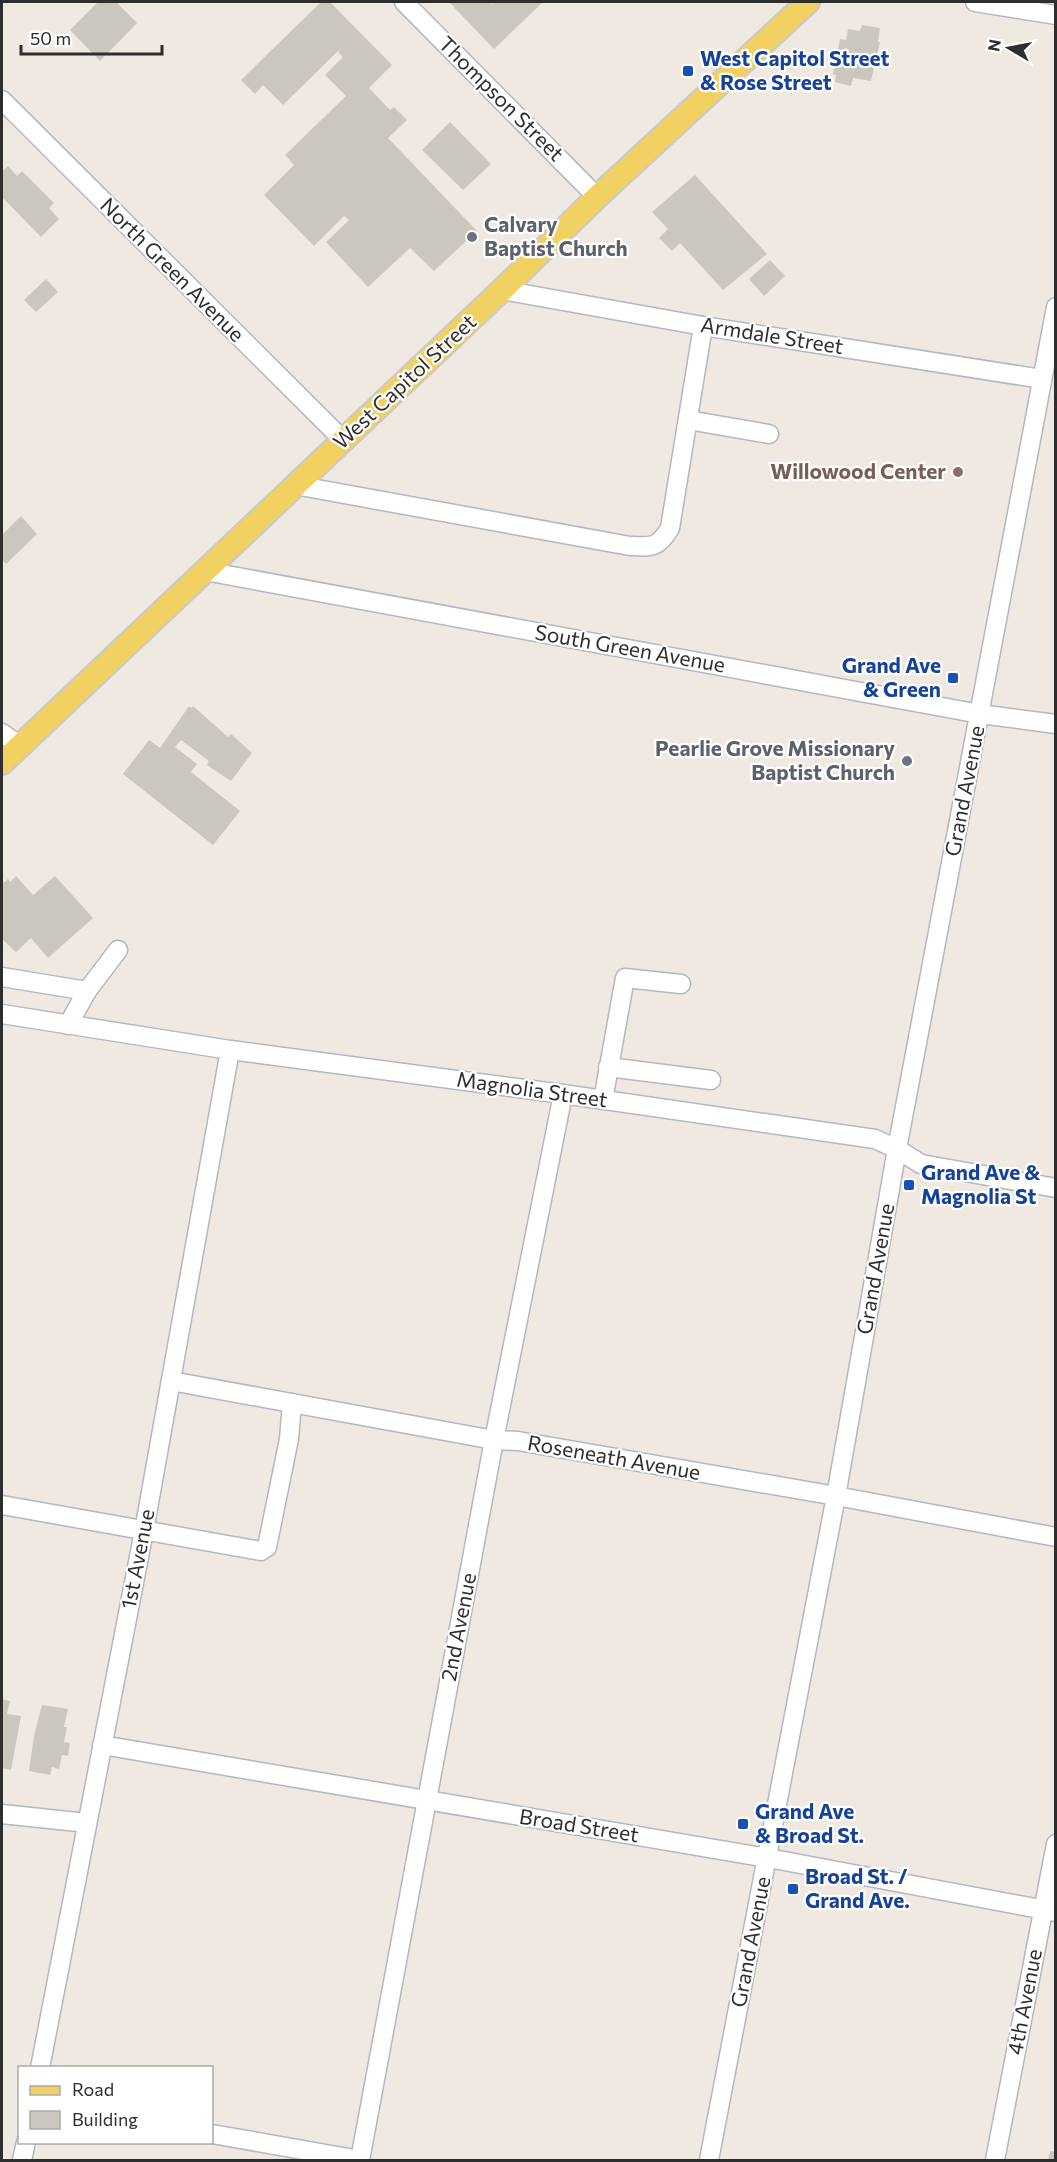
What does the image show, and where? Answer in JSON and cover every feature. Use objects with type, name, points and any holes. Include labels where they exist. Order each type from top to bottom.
[{"type":"main road","name":"West Capitol Street","points":[[2,763],[11,740],[205,571],[597,197],[808,2]]},
{"type":"street","name":"Thompson Street","points":[[404,2],[597,197]]},
{"type":"street","points":[[975,2],[1056,15]]},
{"type":"street","name":"North Green Avenue","points":[[2,100],[342,440]]},
{"type":"street","name":"Armdale Street","points":[[502,290],[703,326],[1042,379]]},
{"type":"street","name":"Grand Avenue","points":[[709,2160],[836,1496],[897,1149],[1056,307]]},
{"type":"street","points":[[295,485],[630,546],[648,547],[662,541],[670,528],[703,326]]},
{"type":"street","points":[[688,420],[769,434]]},
{"type":"street","name":"South Green Avenue","points":[[205,571],[980,714],[1056,724]]},
{"type":"street","points":[[68,1025],[87,991],[118,950]]},
{"type":"street","points":[[2,977],[87,991]]},
{"type":"street","points":[[603,1100],[625,978],[681,984]]},
{"type":"street","name":"Magnolia Street","points":[[2,1014],[230,1050],[563,1094],[875,1139],[921,1164],[1056,1188]]},
{"type":"street","name":"1st Avenue","points":[[40,2066],[144,1531],[230,1050]]},
{"type":"street","points":[[608,1067],[711,1080]]},
{"type":"street","name":"2nd Avenue","points":[[360,2160],[494,1440],[563,1094]]},
{"type":"street","name":"Roseneath Avenue","points":[[171,1381],[494,1440],[518,1441],[836,1496],[1056,1537]]},
{"type":"street","points":[[2,1505],[261,1551],[267,1546],[289,1439],[292,1403]]},
{"type":"street","name":"Broad Street","points":[[102,1745],[768,1858],[1049,1911]]},
{"type":"street","points":[[2,1814],[87,1823]]},
{"type":"street","name":"4th Avenue","points":[[995,2160],[1049,1911],[1056,1844]]},
{"type":"street","points":[[213,2134],[360,2160]]},
{"type":"street","points":[[22,2160],[26,2144]]},
{"type":"building","points":[[98,2],[116,2],[137,23],[100,61],[70,30]]},
{"type":"building","points":[[321,2],[330,2],[392,65],[369,88],[390,110],[394,107],[407,120],[388,138],[477,231],[434,271],[410,248],[368,287],[326,242],[349,220],[344,216],[314,246],[264,195],[294,165],[285,155],[346,96],[325,75],[343,57],[338,52],[342,47],[283,105],[263,85],[255,94],[241,80]]},
{"type":"building","points":[[449,2],[490,2],[492,4],[494,2],[543,2],[494,49]]},
{"type":"building","points":[[862,25],[880,28],[878,42],[880,42],[871,81],[853,78],[851,86],[835,82],[836,75],[833,74],[840,39],[846,40],[848,29],[860,31]]},
{"type":"building","points":[[450,122],[491,164],[463,190],[422,150]]},
{"type":"building","points":[[8,166],[17,176],[22,171],[54,203],[49,208],[59,219],[41,237],[2,197],[2,172]]},
{"type":"building","points":[[695,175],[767,254],[723,290],[680,243],[672,251],[659,238],[668,229],[652,212]]},
{"type":"building","points":[[770,260],[785,276],[764,296],[749,279]]},
{"type":"building","points":[[46,279],[58,292],[36,312],[24,300]]},
{"type":"building","points":[[21,516],[37,534],[6,564],[2,559],[2,535]]},
{"type":"building","points":[[189,706],[191,708],[193,706],[228,737],[231,734],[252,753],[231,781],[207,765],[209,761],[181,740],[175,747],[197,764],[191,772],[240,811],[213,845],[123,774],[149,740],[160,748]]},
{"type":"building","points":[[16,876],[33,895],[55,876],[93,918],[48,958],[31,938],[16,952],[2,939],[2,884],[8,879],[10,882]]},
{"type":"building","points":[[2,1699],[10,1701],[7,1714],[21,1716],[11,1770],[2,1768]]},
{"type":"building","points":[[42,1705],[68,1709],[64,1727],[67,1727],[64,1742],[70,1743],[68,1756],[62,1755],[59,1769],[52,1767],[50,1775],[29,1771],[34,1736]]},
{"type":"building","points":[[1050,2151],[1056,2152],[1056,2160],[1048,2160]]},
{"type":"place","name":"West Capitol Street & Rose Street","points":[[688,71]]},
{"type":"place","name":"Calvary Baptist Church","points":[[472,237]]},
{"type":"place","name":"Willowood Center","points":[[958,472]]},
{"type":"place","name":"Grand Ave & Green","points":[[953,678]]},
{"type":"place","name":"Pearlie Grove Missionary Baptist Church","points":[[907,761]]},
{"type":"place","name":"Grand Ave & Magnolia St","points":[[909,1185]]},
{"type":"place","name":"Grand Ave & Broad St.","points":[[743,1824]]},
{"type":"place","name":"Broad St. / Grand Ave.","points":[[793,1889]]}]
